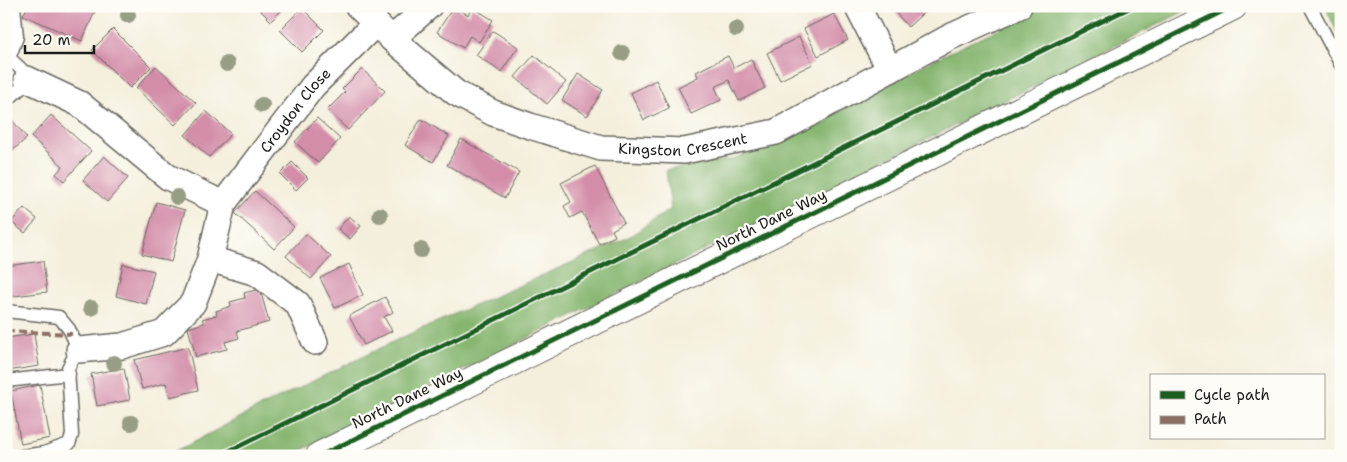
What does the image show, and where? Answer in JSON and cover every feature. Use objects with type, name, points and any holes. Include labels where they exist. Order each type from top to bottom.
[{"type":"street","name":"Croydon Close","points":[[79,350],[122,346],[164,333],[193,303],[210,259],[223,204],[313,86],[375,23],[429,6]]},
{"type":"street","points":[[857,6],[890,70]]},
{"type":"street","name":"Kingston Crescent","points":[[375,23],[456,94],[502,116],[601,148],[684,151],[776,132],[950,38],[1019,6]]},
{"type":"street","name":"North Dane Way","points":[[320,456],[1233,6]]},
{"type":"street","points":[[27,78],[80,104],[168,177],[223,204]]},
{"type":"street","points":[[210,259],[258,273],[298,304],[315,342]]},
{"type":"lane","points":[[6,101],[20,88],[27,78],[8,56],[17,38],[14,6]]},
{"type":"lane","points":[[1310,6],[1341,65]]},
{"type":"lane","points":[[6,311],[59,317],[69,329],[79,350],[68,368],[72,435],[68,444],[44,453],[22,456]]},
{"type":"lane","points":[[6,381],[68,374]]},
{"type":"green space","points":[[1046,6],[1195,6],[290,456],[167,456],[258,408],[403,337],[627,238],[671,209],[666,170],[733,159],[794,136],[929,62]]},
{"type":"green space","points":[[1325,6],[1341,6],[1341,41]]},
{"type":"building","points":[[28,6],[90,6],[96,9],[82,41],[23,15]]},
{"type":"building","points":[[256,6],[286,6],[271,21]]},
{"type":"building","points":[[454,6],[468,15],[472,7],[493,20],[479,42],[470,36],[463,48],[437,32]]},
{"type":"building","points":[[890,6],[931,6],[908,27]]},
{"type":"building","points":[[302,8],[324,30],[302,52],[280,30]]},
{"type":"building","points":[[834,14],[848,40],[818,56],[804,29]]},
{"type":"building","points":[[113,29],[151,67],[130,88],[92,50]]},
{"type":"building","points":[[493,31],[518,47],[501,72],[476,55]]},
{"type":"building","points":[[799,37],[813,64],[780,80],[767,53]]},
{"type":"building","points":[[534,55],[566,82],[547,104],[515,77]]},
{"type":"building","points":[[728,56],[734,68],[751,59],[765,88],[739,101],[729,80],[715,87],[721,100],[691,114],[678,87],[698,77],[696,72]]},
{"type":"building","points":[[156,66],[196,103],[175,125],[136,88]]},
{"type":"building","points":[[362,69],[385,91],[348,130],[327,110],[345,92],[342,89]]},
{"type":"building","points":[[578,74],[603,90],[587,116],[562,100]]},
{"type":"building","points":[[656,80],[669,108],[644,120],[631,93]]},
{"type":"building","points":[[206,111],[231,134],[209,157],[185,135]]},
{"type":"building","points":[[6,113],[27,138],[6,156]]},
{"type":"building","points":[[51,115],[91,151],[64,181],[56,174],[63,166],[31,137]]},
{"type":"building","points":[[317,118],[340,139],[318,163],[295,142]]},
{"type":"building","points":[[421,119],[449,136],[433,162],[405,145]]},
{"type":"building","points":[[461,139],[519,172],[505,198],[447,165]]},
{"type":"building","points":[[104,156],[128,178],[107,202],[83,180]]},
{"type":"building","points":[[292,162],[308,178],[296,190],[280,174]]},
{"type":"building","points":[[595,166],[624,223],[612,230],[615,236],[599,244],[582,212],[570,218],[564,206],[571,202],[561,183]]},
{"type":"building","points":[[255,191],[294,227],[274,249],[235,213]]},
{"type":"building","points":[[156,202],[185,210],[171,262],[142,254]]},
{"type":"building","points":[[24,208],[37,219],[25,233],[11,222]]},
{"type":"building","points":[[349,216],[361,226],[350,239],[338,229]]},
{"type":"building","points":[[306,234],[331,257],[311,279],[286,256]]},
{"type":"building","points":[[43,261],[47,292],[6,297],[6,266]]},
{"type":"building","points":[[123,264],[154,271],[146,304],[116,296]]},
{"type":"building","points":[[349,264],[363,295],[335,308],[320,278]]},
{"type":"building","points":[[260,289],[269,322],[237,331],[239,338],[225,342],[227,349],[196,357],[188,328],[204,323],[202,319],[217,315],[216,311],[231,306],[230,302],[245,298],[244,293]]},
{"type":"building","points":[[385,297],[393,312],[384,317],[392,331],[364,345],[349,316]]},
{"type":"building","points":[[34,334],[39,366],[7,371],[6,338]]},
{"type":"building","points":[[188,347],[198,390],[170,397],[166,383],[142,389],[134,360]]},
{"type":"building","points":[[124,368],[130,400],[97,406],[91,374]]},
{"type":"building","points":[[40,385],[50,438],[21,444],[11,391]]},
{"type":"marked path","points":[[6,331],[72,334]]},
{"type":"cycle path","points":[[219,456],[1133,6]]},
{"type":"cycle path","points":[[320,456],[1233,6]]}]
